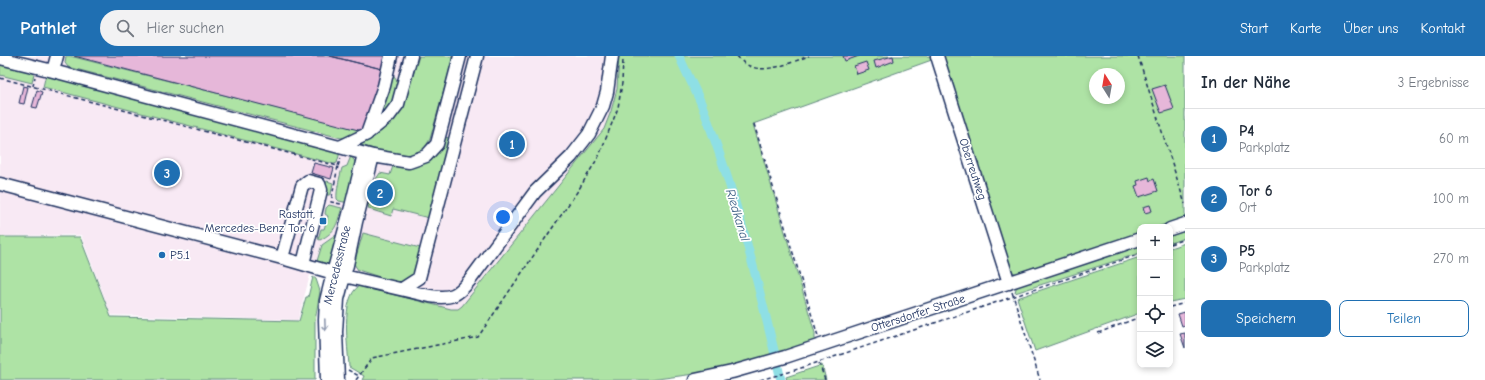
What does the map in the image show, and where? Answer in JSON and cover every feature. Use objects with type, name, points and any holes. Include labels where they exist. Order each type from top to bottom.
[{"type":"street","points":[[53,71],[57,56]]},
{"type":"street","points":[[367,134],[384,86],[391,56]]},
{"type":"street","points":[[340,153],[389,116],[398,104],[411,56]]},
{"type":"street","points":[[0,58],[53,71],[340,153],[369,155],[409,162],[426,156],[437,144],[460,56]]},
{"type":"street","points":[[402,289],[419,278],[476,56]]},
{"type":"street","points":[[0,184],[338,274],[442,298],[452,296],[460,291],[535,192],[571,157],[589,134],[603,106],[607,92],[612,56]]},
{"type":"street","name":"Oberreutweg","points":[[937,56],[1009,283]]},
{"type":"street","name":"Mercedesstraße","points":[[333,378],[338,274],[355,202],[369,155]]},
{"type":"street","points":[[282,258],[302,186],[308,181],[319,184],[321,190],[303,264]]},
{"type":"street","points":[[1173,228],[1185,224]]},
{"type":"street","name":"Ottersdorfer Straße","points":[[695,380],[732,372],[821,346],[1137,240]]},
{"type":"path","points":[[356,380],[372,358],[478,337],[579,189],[599,156],[618,108],[622,83],[623,56]]},
{"type":"path","points":[[737,56],[747,66],[758,69],[772,68],[809,56]]},
{"type":"path","points":[[1138,56],[1185,204]]},
{"type":"path","points":[[0,78],[338,166]]},
{"type":"path","points":[[33,86],[35,80]]},
{"type":"path","points":[[754,124],[821,346]]},
{"type":"path","points":[[340,153],[331,202],[355,202]]},
{"type":"path","points":[[1173,243],[1185,239]]},
{"type":"path","points":[[760,380],[774,377],[1137,255]]},
{"type":"path","points":[[1009,283],[1040,380]]},
{"type":"path","points":[[1173,305],[1185,303]]},
{"type":"path","points":[[1098,333],[1137,318]]},
{"type":"path","points":[[819,362],[824,380]]},
{"type":"shaded area","points":[[0,56],[619,56],[617,89],[604,129],[462,306],[458,309],[445,308],[310,275],[298,320],[111,315],[81,235],[0,236]]},
{"type":"green space","points":[[66,56],[359,129],[349,137],[341,138],[68,67],[65,63]]},
{"type":"green space","points":[[419,56],[452,56],[452,62],[430,139],[426,146],[416,153],[401,155],[384,152],[361,145],[363,140],[382,131],[396,117],[404,105]]},
{"type":"green space","points":[[619,56],[1185,56],[1185,217],[1165,224],[1137,224],[1137,234],[1017,274],[1009,270],[940,57],[753,124],[815,333],[815,342],[709,372],[650,380],[362,380],[364,376],[349,367],[346,324],[349,301],[353,292],[359,286],[451,309],[458,309],[462,306],[604,129],[617,89]]},
{"type":"green space","points":[[0,64],[34,73],[32,83],[0,75]]},
{"type":"green space","points":[[46,74],[340,152],[337,163],[334,164],[43,87]]},
{"type":"green space","points":[[393,74],[398,82],[392,104],[382,115]]},
{"type":"green space","points":[[443,137],[450,138],[429,218],[393,209],[391,216],[369,209],[368,205],[370,201],[388,205],[392,189],[389,188],[389,186],[378,183],[379,180],[376,179],[380,173],[390,175],[393,166],[412,167],[419,165],[429,158]]},
{"type":"green space","points":[[351,156],[356,163],[351,181],[353,186],[349,203],[339,201],[337,196],[342,168],[347,166]]},
{"type":"green space","points":[[327,181],[333,183],[331,194],[329,195],[327,195]]},
{"type":"green space","points":[[329,205],[342,208],[333,230],[330,234],[320,240],[318,239],[321,229],[324,229],[328,216],[325,214],[326,208]]},
{"type":"green space","points":[[1185,232],[1185,238],[1173,242],[1173,235]]},
{"type":"green space","points":[[339,233],[331,261],[328,264],[317,261],[322,245]]},
{"type":"green space","points":[[363,233],[424,249],[415,276],[398,283],[358,270],[354,264]]},
{"type":"green space","points":[[0,237],[80,237],[111,317],[299,321],[306,297],[308,297],[313,277],[316,279],[320,291],[315,321],[315,380],[0,380]]},
{"type":"green space","points":[[1185,243],[1185,299],[1173,301],[1173,260],[1173,247]]},
{"type":"green space","points":[[1137,247],[1137,254],[1015,293],[1016,288],[1021,285]]},
{"type":"green space","points":[[1137,258],[1137,314],[1035,351],[1017,298]]},
{"type":"green space","points":[[822,365],[826,380],[787,380],[786,377]]},
{"type":"building","points":[[74,56],[330,56],[382,69],[366,132]]},
{"type":"building","points":[[330,56],[385,56],[382,69]]},
{"type":"building","points":[[843,56],[859,56],[845,61]]},
{"type":"building","points":[[893,56],[894,61],[876,68],[874,61]]},
{"type":"building","points":[[866,62],[869,70],[857,74],[854,66]]},
{"type":"building","points":[[1165,85],[1174,109],[1161,113],[1152,89]]},
{"type":"building","points":[[23,86],[28,87],[24,104],[19,103]]},
{"type":"building","points":[[37,90],[42,92],[37,108],[32,107]]},
{"type":"building","points":[[314,163],[334,168],[331,179],[311,173]]},
{"type":"building","points":[[1149,177],[1150,181],[1154,179],[1158,191],[1139,197],[1135,186],[1138,185],[1137,181]]},
{"type":"building","points":[[374,186],[391,191],[387,204],[371,200],[372,197],[370,196]]},
{"type":"building","points":[[1150,205],[1152,211],[1145,213],[1143,207]]},
{"type":"building","points":[[1185,312],[1185,325],[1182,326],[1178,314]]},
{"type":"building","points":[[1185,333],[1185,348],[1180,334]]},
{"type":"waterway","name":"Riedkanal","points":[[679,56],[701,103],[714,137],[736,205],[781,380]]},
{"type":"place","name":"P4","points":[[512,144]]},
{"type":"place","name":"P5","points":[[167,173]]},
{"type":"place","name":"Tor 6","points":[[380,193]]},
{"type":"place","name":"Rastatt, Mercedes-Benz Tor 6","points":[[323,221]]},
{"type":"place","name":"P5.1","points":[[162,255]]}]
